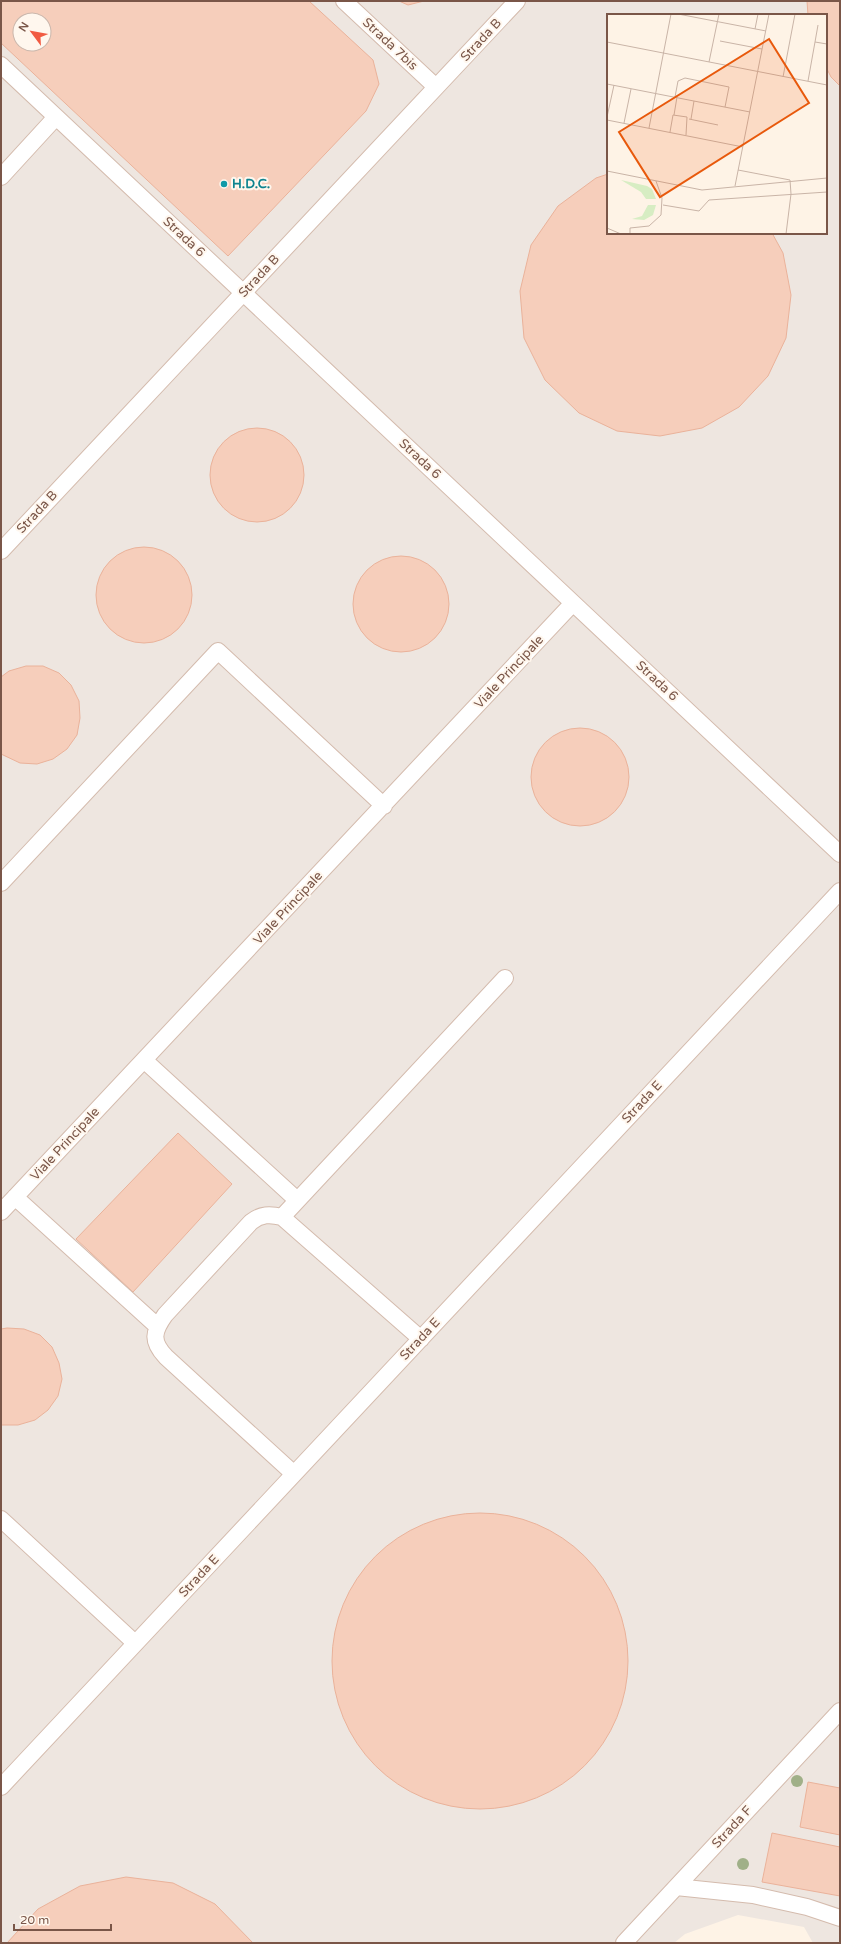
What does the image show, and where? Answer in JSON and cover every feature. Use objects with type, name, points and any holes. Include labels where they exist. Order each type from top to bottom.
[{"type":"lane","name":"Strada 7bis","points":[[344,1],[436,87]]},
{"type":"lane","name":"Strada B","points":[[1,551],[517,1]]},
{"type":"lane","name":"Strada 6","points":[[1,65],[840,854]]},
{"type":"lane","points":[[1,177],[56,117]]},
{"type":"lane","name":"Viale Principale","points":[[1,1212],[384,806],[573,603]]},
{"type":"lane","points":[[1,883],[218,651],[384,806]]},
{"type":"lane","name":"Strada E","points":[[1,1787],[840,891]]},
{"type":"lane","points":[[282,1217],[505,978]]},
{"type":"lane","points":[[144,1060],[298,1200]]},
{"type":"lane","points":[[15,1197],[157,1326]]},
{"type":"lane","points":[[294,1474],[158,1349],[155,1342],[157,1326],[251,1222],[258,1216],[266,1215],[282,1217],[421,1339]]},
{"type":"lane","points":[[1,1519],[136,1644]]},
{"type":"lane","name":"Strada F","points":[[624,1943],[840,1711]]},
{"type":"lane","points":[[676,1887],[753,1895],[807,1907],[840,1918]]},
{"type":"shaded area","points":[[1,1],[840,1],[840,1943],[813,1943],[804,1927],[738,1915],[685,1934],[674,1943],[1,1943]]},
{"type":"building","name":"H.D.C.","points":[[1,1],[309,1],[373,60],[379,84],[366,111],[228,256],[1,43]]},
{"type":"building","points":[[399,1],[424,1],[408,5]]},
{"type":"building","points":[[807,1],[840,1],[840,86],[831,77],[827,69],[827,14],[808,14]]},
{"type":"building","points":[[607,174],[607,234],[773,234],[783,253],[791,295],[786,338],[768,376],[739,407],[702,428],[660,436],[617,431],[579,413],[545,380],[524,338],[520,291],[531,245],[558,206],[596,178]]},
{"type":"building","points":[[257,428],[275,431],[290,442],[301,457],[304,475],[301,493],[290,508],[275,519],[257,522],[239,519],[224,508],[213,493],[210,475],[213,457],[224,442],[239,431]]},
{"type":"building","points":[[144,547],[162,551],[171,555],[178,561],[184,568],[188,577],[192,595],[188,613],[184,622],[178,629],[171,635],[162,639],[144,643],[126,639],[117,635],[110,629],[104,622],[100,613],[96,595],[100,577],[104,568],[110,561],[117,555],[126,551]]},
{"type":"building","points":[[401,556],[419,560],[428,564],[435,570],[441,577],[445,586],[449,604],[445,622],[441,631],[435,638],[428,644],[419,648],[401,652],[383,648],[374,644],[367,638],[361,631],[357,622],[353,604],[357,586],[361,577],[367,570],[374,564],[383,560]]},
{"type":"building","points":[[26,666],[43,666],[59,673],[71,685],[79,701],[80,718],[77,735],[67,749],[53,759],[37,764],[20,763],[1,754],[1,677],[9,671]]},
{"type":"building","points":[[580,728],[599,731],[615,742],[626,758],[629,777],[626,796],[615,812],[599,823],[580,826],[561,823],[545,812],[534,796],[531,777],[534,758],[545,742],[561,731]]},
{"type":"building","points":[[178,1133],[232,1184],[133,1292],[76,1239]]},
{"type":"building","points":[[1,1329],[24,1329],[40,1335],[52,1347],[59,1363],[62,1379],[58,1396],[48,1410],[35,1420],[18,1425],[1,1425]]},
{"type":"building","points":[[480,1513],[509,1516],[550,1531],[574,1547],[594,1567],[610,1591],[621,1618],[625,1632],[628,1661],[625,1690],[610,1731],[594,1755],[574,1775],[550,1791],[523,1802],[509,1806],[480,1809],[451,1806],[410,1791],[386,1775],[366,1755],[350,1731],[339,1704],[335,1690],[332,1661],[335,1632],[350,1591],[366,1567],[386,1547],[410,1531],[437,1520],[451,1516]]},
{"type":"building","points":[[808,1782],[840,1788],[840,1835],[800,1827]]},
{"type":"building","points":[[772,1833],[840,1847],[840,1896],[762,1882]]},
{"type":"building","points":[[126,1877],[173,1883],[215,1904],[253,1943],[7,1943],[38,1909],[80,1886]]},
{"type":"place","name":"H.D.C.","points":[[224,184]]}]
